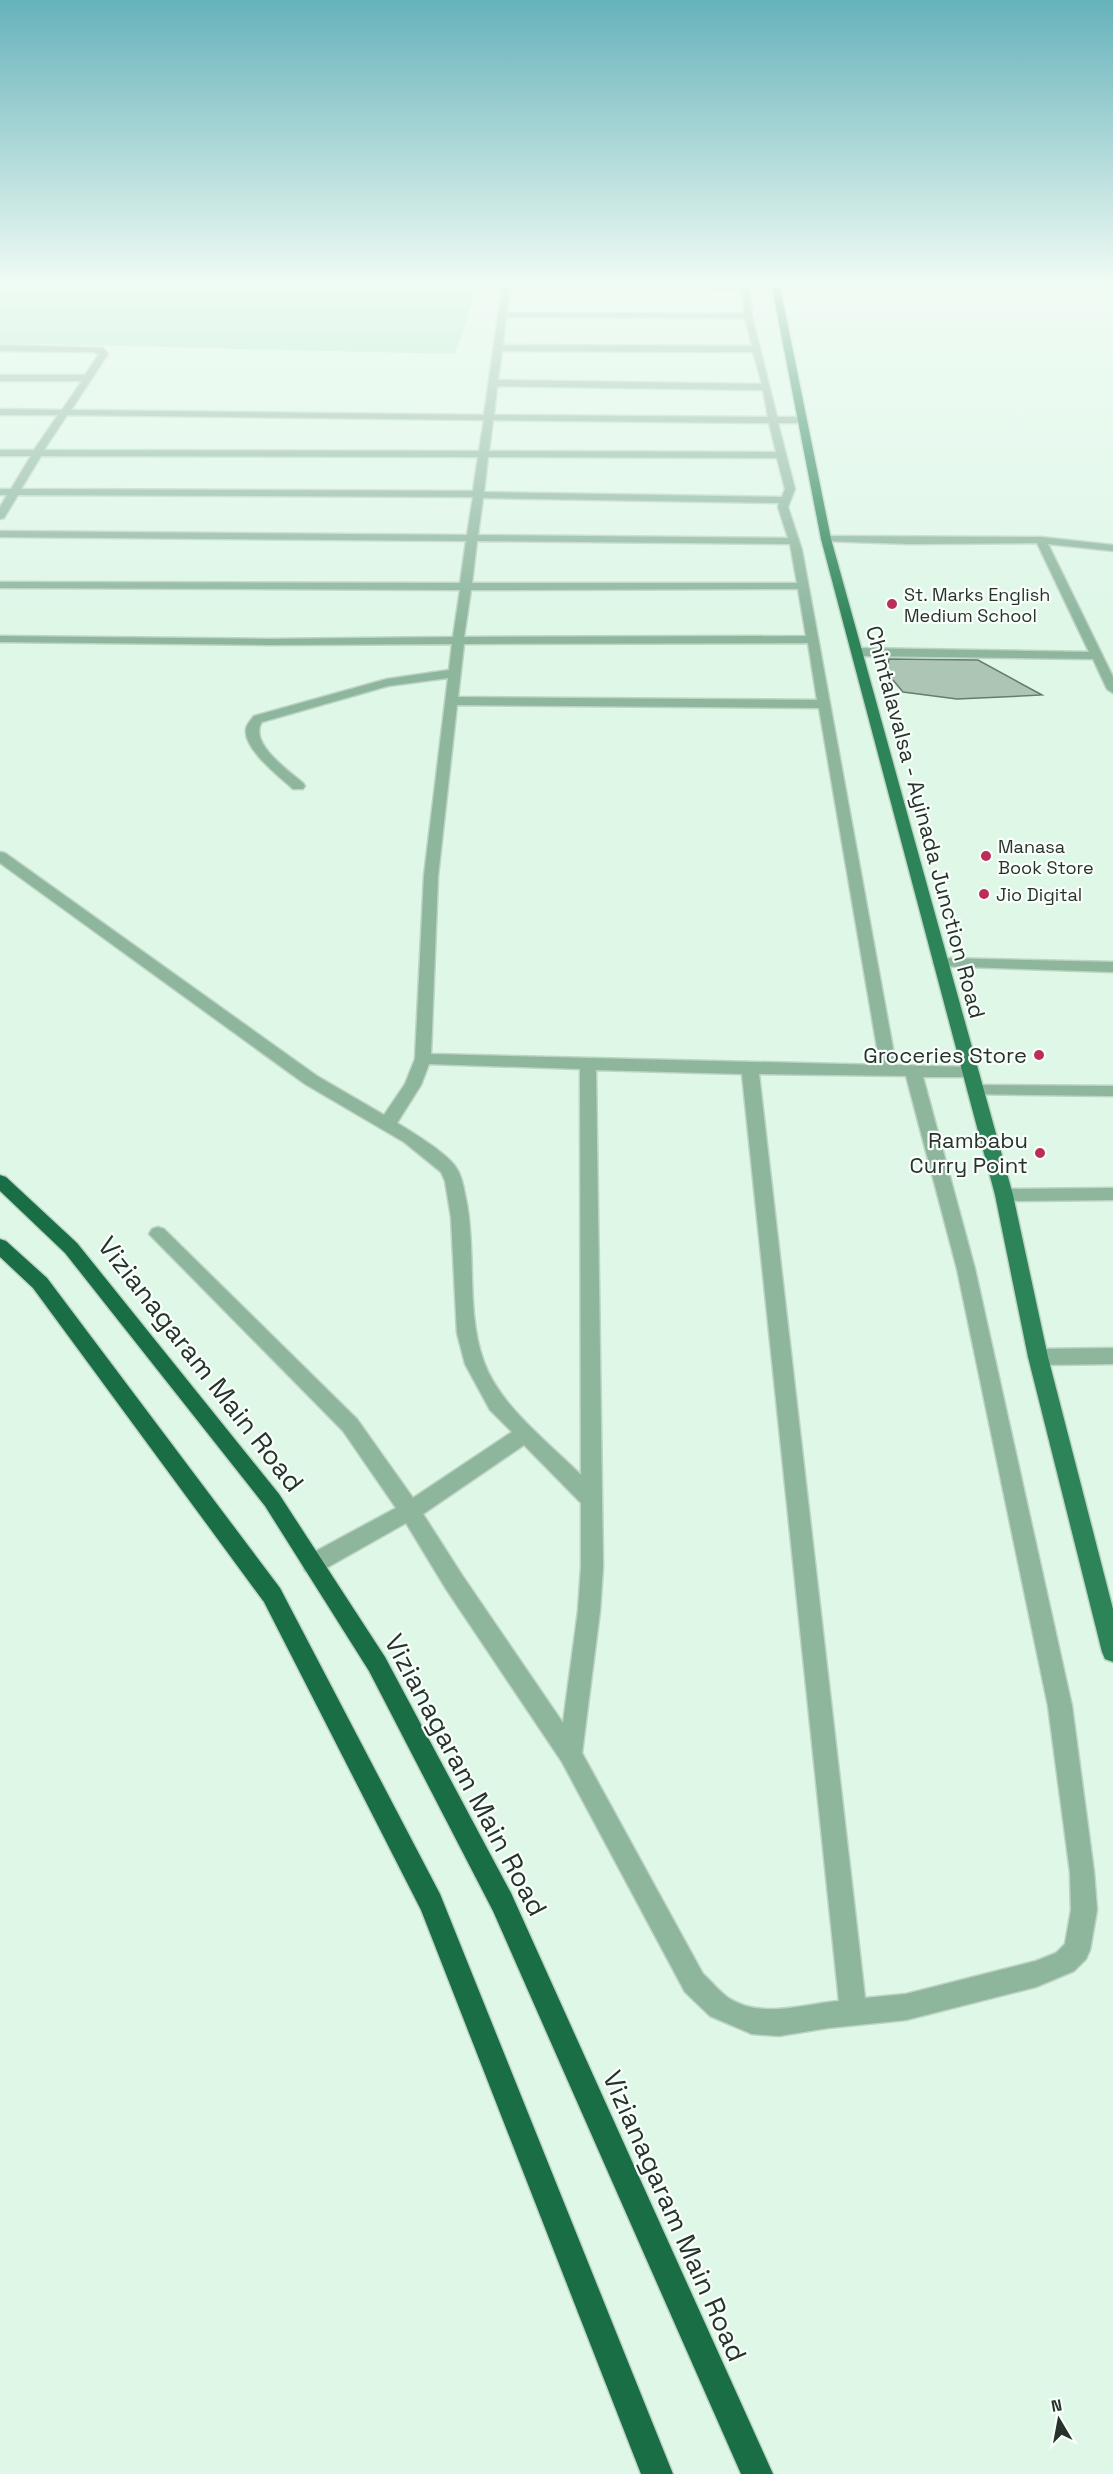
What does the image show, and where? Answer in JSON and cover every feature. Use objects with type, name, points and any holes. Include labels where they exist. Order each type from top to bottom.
[{"type":"highway","name":"Vizianagaram Main Road","points":[[0,1181],[71,1248],[272,1500],[376,1664],[502,1902],[757,2474]]},
{"type":"highway","points":[[0,1246],[40,1283],[272,1595],[431,1903],[657,2474]]},
{"type":"main road","name":"Chintalavalsa - Ayinada Junction Road","points":[[798,397],[826,539],[1004,1195],[1038,1357],[1108,1611],[1113,1652]]},
{"type":"street","points":[[0,516],[75,397]]},
{"type":"street","points":[[386,1126],[413,1085],[423,1059],[431,876],[458,642],[492,397]]},
{"type":"street","points":[[769,397],[772,420],[783,455],[790,489],[783,507],[794,541],[813,639],[889,1071]]},
{"type":"street","points":[[0,412],[230,413],[490,419],[802,420]]},
{"type":"street","points":[[0,453],[783,455]]},
{"type":"street","points":[[0,492],[784,500]]},
{"type":"street","points":[[0,534],[794,541]]},
{"type":"street","points":[[826,539],[1041,540],[1113,548]]},
{"type":"street","points":[[1041,540],[1113,690]]},
{"type":"street","points":[[0,585],[802,586]]},
{"type":"street","points":[[0,639],[458,642],[813,639]]},
{"type":"street","points":[[856,652],[1097,656]]},
{"type":"street","points":[[298,786],[255,746],[252,729],[258,719],[387,683],[455,673]]},
{"type":"street","points":[[452,701],[824,704]]},
{"type":"street","points":[[0,856],[311,1080],[410,1138],[448,1168],[454,1181],[460,1217],[467,1334],[475,1364],[497,1404],[592,1500]]},
{"type":"street","points":[[941,963],[1113,967]]},
{"type":"street","points":[[423,1059],[750,1069],[970,1072]]},
{"type":"street","points":[[570,1754],[589,1611],[592,1567],[588,1064]]},
{"type":"street","points":[[750,1069],[853,2012]]},
{"type":"street","points":[[158,1234],[350,1425],[570,1754],[694,1983],[719,2007],[753,2021],[779,2023],[906,2007],[1036,1974],[1065,1962],[1077,1950],[1084,1910],[1082,1872],[1060,1706],[966,1269],[914,1071]]},
{"type":"street","points":[[975,1090],[1113,1090]]},
{"type":"street","points":[[1004,1195],[1113,1194]]},
{"type":"street","points":[[1038,1357],[1113,1356]]},
{"type":"street","points":[[313,1564],[410,1512],[526,1433]]},
{"type":"building","points":[[889,659],[978,660],[1042,695],[957,699],[903,692],[887,673]]},
{"type":"place","name":"St. Marks English Medium School","points":[[892,604]]},
{"type":"place","name":"Manasa Book Store","points":[[986,856]]},
{"type":"place","name":"Jio Digital","points":[[984,894]]},
{"type":"place","name":"Groceries Store","points":[[1039,1055]]},
{"type":"place","name":"Rambabu Curry Point","points":[[1040,1153]]}]
